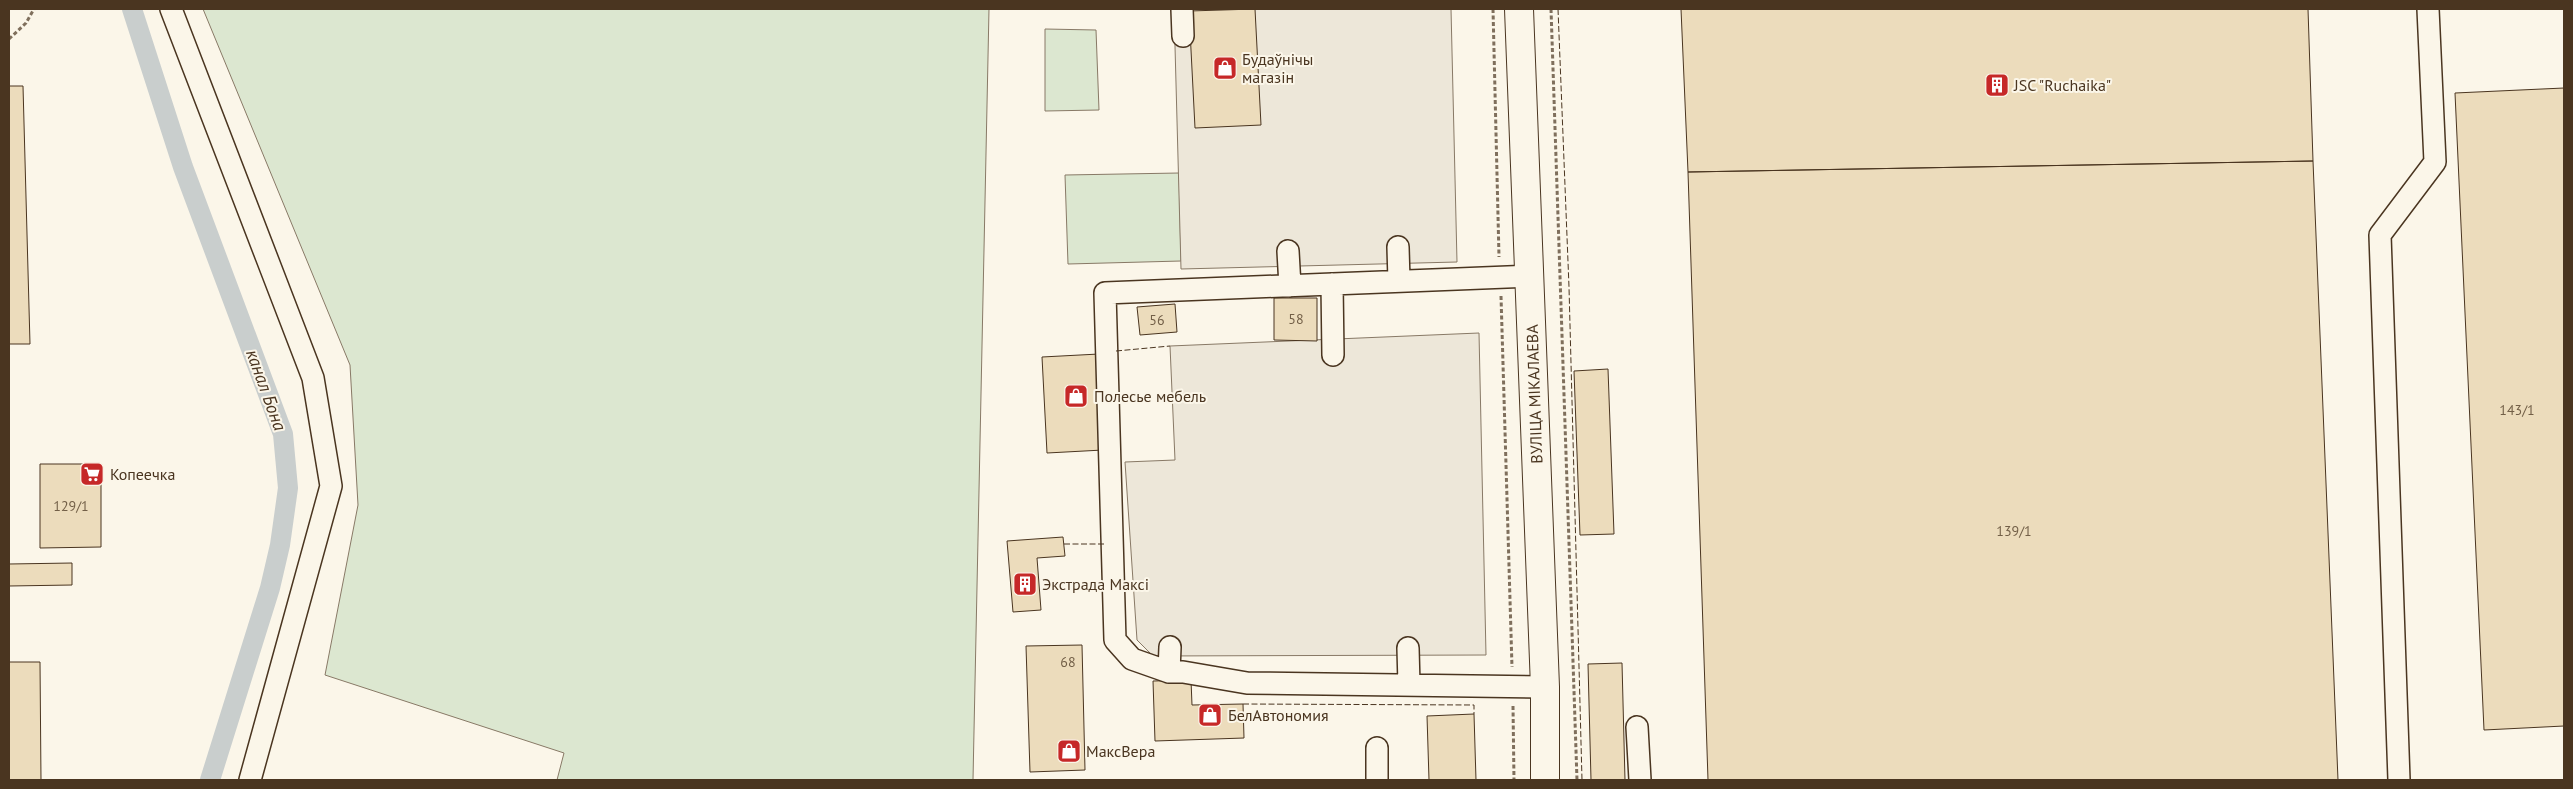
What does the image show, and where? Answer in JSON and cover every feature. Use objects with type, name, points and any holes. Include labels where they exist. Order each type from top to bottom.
[{"type":"main road","name":"ВУЛІЦА МІКАЛАЕВА","points":[[1519,9],[1546,687],[1546,780]]},
{"type":"lane","points":[[171,9],[313,378],[331,486],[250,780]]},
{"type":"lane","points":[[1182,9],[1183,36]]},
{"type":"lane","points":[[2399,780],[2380,236],[2435,162],[2428,9]]},
{"type":"lane","points":[[1398,247],[1399,281]]},
{"type":"lane","points":[[1288,251],[1290,286]]},
{"type":"lane","points":[[1530,276],[1105,294],[1115,640],[1132,659],[1169,672],[1183,672],[1247,683],[1546,687]]},
{"type":"lane","points":[[1332,284],[1334,355]]},
{"type":"lane","points":[[1169,672],[1170,647]]},
{"type":"lane","points":[[1408,648],[1409,685]]},
{"type":"lane","points":[[1637,727],[1640,780]]},
{"type":"lane","points":[[1377,748],[1377,780]]},
{"type":"path","points":[[9,39],[26,23],[34,9]]},
{"type":"path","points":[[1493,9],[1514,780]]},
{"type":"path","points":[[1551,9],[1577,780]]},
{"type":"green space","points":[[203,9],[989,9],[973,780],[557,780],[564,753],[325,675],[358,505],[350,365]]},
{"type":"green space","points":[[1045,29],[1096,30],[1099,110],[1045,111]]},
{"type":"green space","points":[[1179,173],[1181,261],[1068,264],[1065,175]]},
{"type":"shaded area","points":[[1174,9],[1451,9],[1457,262],[1181,269]]},
{"type":"shaded area","points":[[1479,333],[1486,655],[1153,656],[1137,640],[1125,462],[1175,460],[1170,346]]},
{"type":"building","name":"Будаўнічы магазін","points":[[1255,9],[1261,125],[1195,128],[1189,11]]},
{"type":"building","name":"JSC \"Ruchaika\"","points":[[1681,9],[2308,9],[2313,161],[1688,172]]},
{"type":"building","points":[[9,86],[23,86],[30,344],[9,344]]},
{"type":"building","points":[[2564,88],[2564,726],[2484,730],[2455,93]]},
{"type":"building","points":[[2313,161],[2338,780],[1708,780],[1688,172]]},
{"type":"building","points":[[1274,298],[1317,298],[1317,341],[1274,340]]},
{"type":"building","points":[[1175,304],[1177,332],[1140,335],[1137,307]]},
{"type":"building","points":[[1099,354],[1103,450],[1047,453],[1042,357]]},
{"type":"building","points":[[1608,369],[1614,534],[1580,535],[1574,371]]},
{"type":"building","points":[[40,464],[101,464],[101,547],[40,548]]},
{"type":"building","name":"Экстрада Максі","points":[[1063,537],[1065,556],[1037,558],[1041,610],[1013,612],[1007,541]]},
{"type":"building","points":[[72,563],[72,585],[9,586],[9,564]]},
{"type":"building","points":[[1082,645],[1085,770],[1030,772],[1026,646]]},
{"type":"building","points":[[9,662],[40,662],[41,780],[9,780]]},
{"type":"building","points":[[1622,663],[1625,780],[1591,780],[1588,664]]},
{"type":"building","points":[[1191,680],[1192,705],[1243,704],[1244,738],[1155,741],[1153,681]]},
{"type":"building","points":[[1474,714],[1476,780],[1429,780],[1427,716]]},
{"type":"waterway","name":"канал Бона","points":[[132,9],[183,167],[283,434],[288,488],[280,545],[270,588],[210,780]]},
{"type":"fence","points":[[1558,9],[1569,287],[1582,780]]},
{"type":"fence","points":[[1116,351],[1170,346]]},
{"type":"fence","points":[[1064,544],[1106,544]]},
{"type":"fence","points":[[1243,704],[1474,705],[1474,714]]},
{"type":"place","name":"Будаўнічы магазін","points":[[1225,68]]},
{"type":"place","name":"JSC \"Ruchaika\"","points":[[1997,85]]},
{"type":"place","name":"Полесье мебель","points":[[1076,396]]},
{"type":"place","name":"Копеечка","points":[[92,474]]},
{"type":"place","name":"Экстрада Максі","points":[[1025,584]]},
{"type":"place","name":"БелАвтономия","points":[[1210,715]]},
{"type":"place","name":"МаксBepa","points":[[1069,751]]}]
